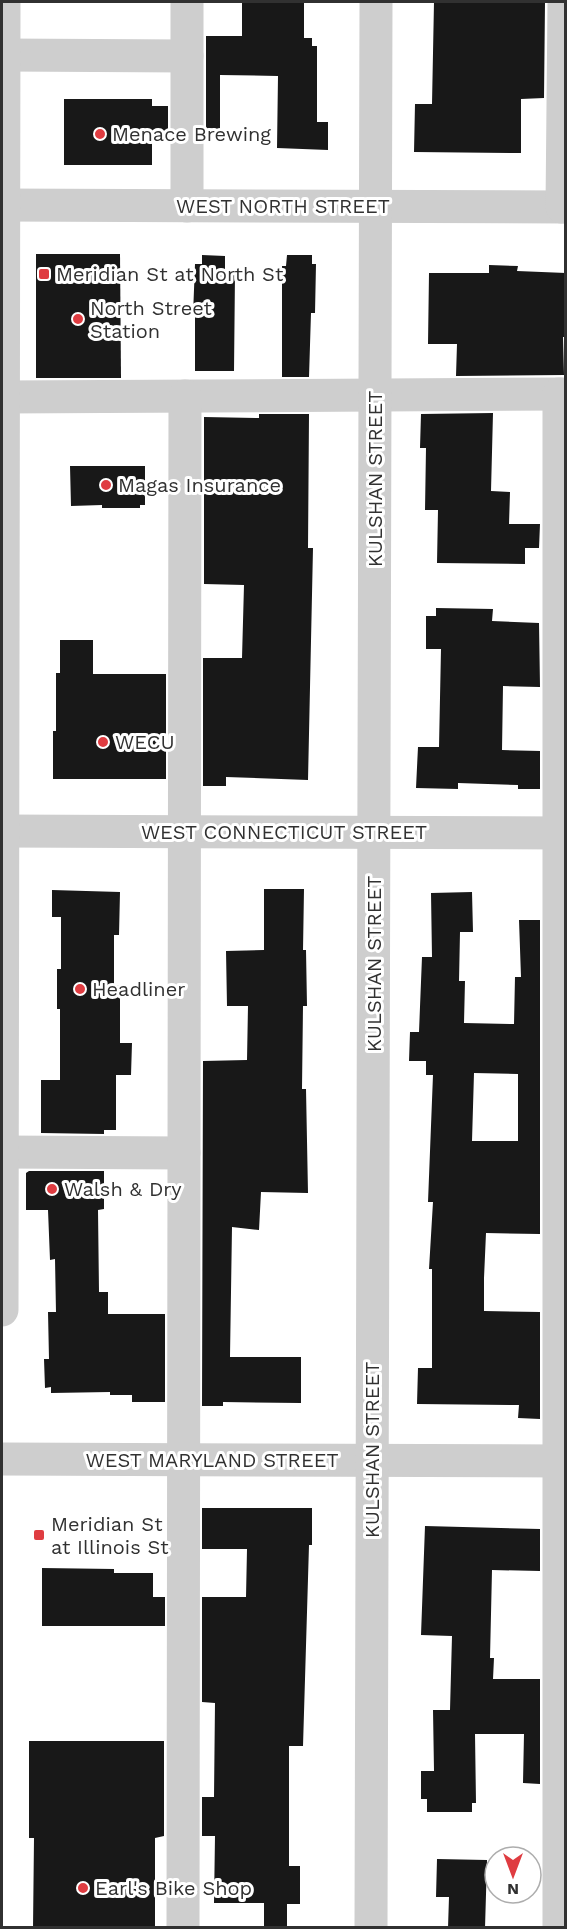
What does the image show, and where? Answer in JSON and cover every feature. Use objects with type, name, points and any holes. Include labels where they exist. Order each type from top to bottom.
[{"type":"street","points":[[2,1310],[4,2]]},
{"type":"street","points":[[187,2],[187,206]]},
{"type":"street","name":"KULSHAN STREET","points":[[371,1928],[376,2]]},
{"type":"street","points":[[564,2],[564,207]]},
{"type":"street","points":[[4,55],[187,56]]},
{"type":"street","name":"WEST NORTH STREET","points":[[2,205],[564,207]]},
{"type":"street","points":[[2,410],[185,396],[562,394],[562,1461],[559,1928]]},
{"type":"street","points":[[183,1928],[185,396]]},
{"type":"street","name":"WEST CONNECTICUT STREET","points":[[2,831],[562,833]]},
{"type":"street","points":[[2,1152],[184,1153]]},
{"type":"street","name":"WEST MARYLAND STREET","points":[[2,1460],[562,1461]]},
{"type":"building","points":[[242,2],[304,2],[304,38],[312,38],[312,46],[317,46],[317,122],[328,122],[328,150],[277,148],[278,76],[220,75],[220,138],[206,138],[206,36],[242,36]]},
{"type":"building","points":[[434,2],[545,2],[544,98],[521,99],[521,153],[414,152],[415,104],[432,104]]},
{"type":"building","points":[[64,99],[152,99],[152,106],[168,106],[168,138],[152,138],[152,165],[64,165]]},
{"type":"building","name":"North Street Station","points":[[36,254],[120,254],[121,378],[36,378]]},
{"type":"building","points":[[202,255],[225,256],[225,273],[235,273],[234,371],[195,371],[195,315],[193,315],[195,264],[202,264]]},
{"type":"building","points":[[287,255],[312,255],[312,264],[316,264],[315,313],[311,313],[309,377],[282,377],[282,266],[286,266]]},
{"type":"building","points":[[489,265],[518,266],[517,271],[566,273],[564,375],[456,376],[457,344],[428,344],[429,273],[489,273]]},
{"type":"building","points":[[493,413],[491,491],[510,492],[509,524],[540,524],[539,548],[525,548],[525,564],[437,563],[438,510],[425,510],[426,448],[420,448],[421,414]]},
{"type":"building","points":[[259,414],[309,414],[308,548],[313,548],[308,780],[226,777],[226,786],[203,786],[203,658],[242,658],[244,585],[204,584],[204,417],[259,418]]},
{"type":"building","points":[[70,466],[145,466],[145,505],[140,505],[140,508],[102,508],[102,505],[71,506]]},
{"type":"building","points":[[436,608],[493,609],[492,621],[539,623],[540,687],[503,686],[502,750],[540,751],[540,789],[518,789],[518,785],[458,783],[458,789],[416,788],[418,747],[439,747],[441,649],[426,649],[426,616],[436,616]]},
{"type":"building","points":[[60,640],[93,640],[93,674],[166,674],[166,779],[53,779],[53,731],[56,731],[56,673],[60,673]]},
{"type":"building","points":[[264,889],[304,889],[303,950],[306,950],[307,1006],[303,1006],[302,1089],[306,1089],[308,1193],[261,1192],[259,1230],[232,1227],[230,1357],[301,1357],[301,1403],[223,1402],[223,1406],[202,1406],[203,1061],[247,1060],[248,1006],[227,1006],[226,951],[264,950]]},
{"type":"building","points":[[52,890],[120,892],[119,935],[114,935],[114,985],[120,985],[120,1043],[132,1043],[131,1075],[116,1075],[116,1130],[104,1130],[104,1134],[41,1133],[41,1080],[60,1080],[60,1009],[57,1009],[57,969],[61,969],[61,917],[52,917]]},
{"type":"building","points":[[472,892],[473,932],[460,932],[459,981],[465,981],[464,1023],[514,1024],[515,977],[521,977],[519,920],[540,920],[540,1234],[486,1233],[484,1311],[540,1312],[540,1419],[518,1418],[519,1405],[417,1404],[418,1368],[432,1368],[432,1269],[429,1269],[433,1202],[428,1202],[433,1075],[426,1075],[426,1061],[409,1061],[410,1032],[419,1032],[422,957],[432,957],[431,893]],"holes":[[[474,1073],[518,1074],[518,1141],[472,1141]]]},
{"type":"building","points":[[29,1171],[104,1171],[104,1209],[98,1210],[99,1292],[108,1292],[108,1314],[165,1314],[165,1402],[132,1402],[132,1395],[110,1395],[110,1392],[51,1393],[51,1387],[45,1388],[44,1359],[49,1359],[48,1312],[56,1312],[55,1259],[50,1260],[48,1210],[26,1210],[26,1173]]},
{"type":"building","points":[[202,1508],[312,1508],[303,1746],[289,1746],[289,1866],[300,1866],[300,1904],[287,1904],[287,1928],[264,1928],[264,1903],[214,1903],[215,1836],[202,1836],[202,1797],[214,1797],[215,1703],[202,1702],[202,1597],[246,1597],[247,1549],[202,1549]]},
{"type":"building","points":[[425,1526],[540,1529],[540,1571],[492,1570],[490,1658],[494,1658],[493,1679],[540,1679],[540,1784],[523,1783],[524,1734],[475,1734],[476,1803],[472,1803],[472,1812],[427,1812],[427,1799],[421,1799],[421,1771],[434,1771],[433,1710],[450,1710],[452,1636],[421,1635]]},
{"type":"building","points":[[42,1568],[114,1569],[114,1573],[153,1573],[153,1597],[165,1597],[165,1626],[42,1626]]},
{"type":"building","points":[[29,1741],[164,1741],[164,1836],[155,1838],[155,1928],[33,1928],[34,1838],[29,1838]]},
{"type":"building","points":[[437,1859],[483,1860],[485,1928],[448,1928],[449,1897],[436,1897]]},
{"type":"place","name":"Menace Brewing","points":[[100,134]]},
{"type":"place","name":"Meridian St at North St","points":[[44,274]]},
{"type":"place","name":"North Street Station","points":[[78,319]]},
{"type":"place","name":"Magas Insurance","points":[[106,485]]},
{"type":"place","name":"WECU","points":[[103,742]]},
{"type":"place","name":"Headliner","points":[[80,989]]},
{"type":"place","name":"Walsh & Dry","points":[[52,1189]]},
{"type":"place","name":"Meridian St at Illinois St","points":[[39,1535]]},
{"type":"place","name":"Earl's Bike Shop","points":[[83,1888]]}]
